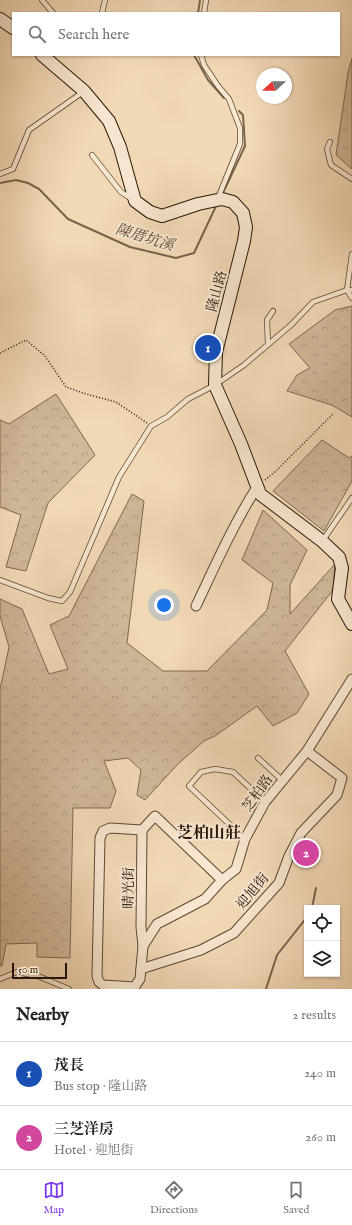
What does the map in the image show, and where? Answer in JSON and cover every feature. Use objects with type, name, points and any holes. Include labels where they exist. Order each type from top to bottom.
[{"type":"street","points":[[0,19],[12,27]]},
{"type":"street","points":[[43,56],[84,91],[109,121],[120,147],[135,202],[150,212],[162,216],[198,204],[219,200]]},
{"type":"street","name":"隆山路","points":[[219,200],[234,202],[243,213],[246,227],[244,241],[216,352],[215,385],[241,444],[256,487],[260,494],[322,541],[339,557],[342,568],[338,599],[352,624]]},
{"type":"street","points":[[196,606],[227,541],[256,487]]},
{"type":"street","name":"芝柏路","points":[[134,988],[140,979],[143,946],[157,924],[206,899],[222,880],[236,869],[245,839],[265,802],[308,751],[352,679]]},
{"type":"street","name":"迎旭街","points":[[141,969],[201,950],[234,933],[279,883],[289,856],[301,833],[336,795],[342,778],[308,751]]},
{"type":"street","points":[[134,988],[103,985],[99,982],[97,976],[100,838],[104,831],[110,828],[142,830],[155,816],[222,880]]},
{"type":"street","name":"晴光街","points":[[142,830],[141,927],[143,946]]},
{"type":"lane","points":[[42,0],[51,12]]},
{"type":"lane","points":[[102,12],[105,0]]},
{"type":"lane","points":[[204,12],[206,0]]},
{"type":"lane","points":[[201,56],[204,65],[229,99],[240,128],[240,144],[219,200]]},
{"type":"lane","points":[[0,174],[13,169],[29,130],[84,91]]},
{"type":"lane","points":[[330,142],[327,149],[330,165],[352,179]]},
{"type":"lane","points":[[92,155],[121,192],[135,202]]},
{"type":"lane","points":[[352,254],[349,290],[352,298]]},
{"type":"lane","points":[[0,580],[48,598],[62,601],[70,592],[119,477],[152,426],[167,417],[188,399],[215,385],[244,365],[291,325],[313,302],[349,290]]},
{"type":"lane","points":[[268,344],[267,320],[273,312]]},
{"type":"lane","points":[[322,541],[352,498]]},
{"type":"lane","points":[[258,758],[283,781]]},
{"type":"lane","points":[[245,839],[189,786],[201,772],[215,769],[233,772],[265,802]]},
{"type":"lane","points":[[0,979],[17,972],[38,976],[69,989]]},
{"type":"path","points":[[0,353],[26,340],[45,356],[66,388],[116,402],[152,426]]},
{"type":"path","points":[[256,487],[277,470],[334,413]]},
{"type":"green space","points":[[352,58],[352,169],[336,155],[348,73]]},
{"type":"green space","points":[[352,306],[352,417],[332,405],[287,391],[297,375],[310,368],[289,344],[335,310]]},
{"type":"green space","points":[[56,394],[95,455],[48,503],[26,571],[6,567],[21,515],[0,507],[0,420],[9,424]]},
{"type":"green space","points":[[322,440],[349,458],[352,456],[352,481],[324,531],[273,491]]},
{"type":"green space","points":[[132,494],[144,501],[127,643],[163,671],[207,671],[267,610],[273,583],[242,560],[263,510],[307,550],[290,585],[290,614],[335,564],[333,590],[285,651],[309,694],[297,713],[273,726],[257,706],[215,736],[204,741],[178,764],[145,800],[137,795],[141,770],[128,758],[104,761],[116,791],[110,808],[73,808],[70,958],[37,957],[37,943],[6,944],[2,966],[0,966],[0,689],[9,647],[0,616],[0,599],[22,609],[49,674],[68,669],[50,625],[69,616]]},
{"type":"waterway","name":"陳厝坑溪","points":[[198,12],[200,0]]},
{"type":"waterway","name":"陳厝坑溪","points":[[195,56],[208,80],[224,98]]},
{"type":"waterway","name":"陳厝坑溪","points":[[222,195],[245,146],[243,115],[239,111]]},
{"type":"waterway","name":"陳厝坑溪","points":[[0,183],[16,180],[28,183],[39,189],[68,219],[130,247],[176,258],[194,253],[217,204]]},
{"type":"waterway","points":[[313,905],[316,888]]},
{"type":"waterway","points":[[266,989],[277,955],[304,921]]},
{"type":"place","name":"茂長","points":[[208,348]]},
{"type":"place","name":"三芝洋房","points":[[306,853]]},
{"type":"district","name":"芝柏山莊","points":[[209,832]]}]
